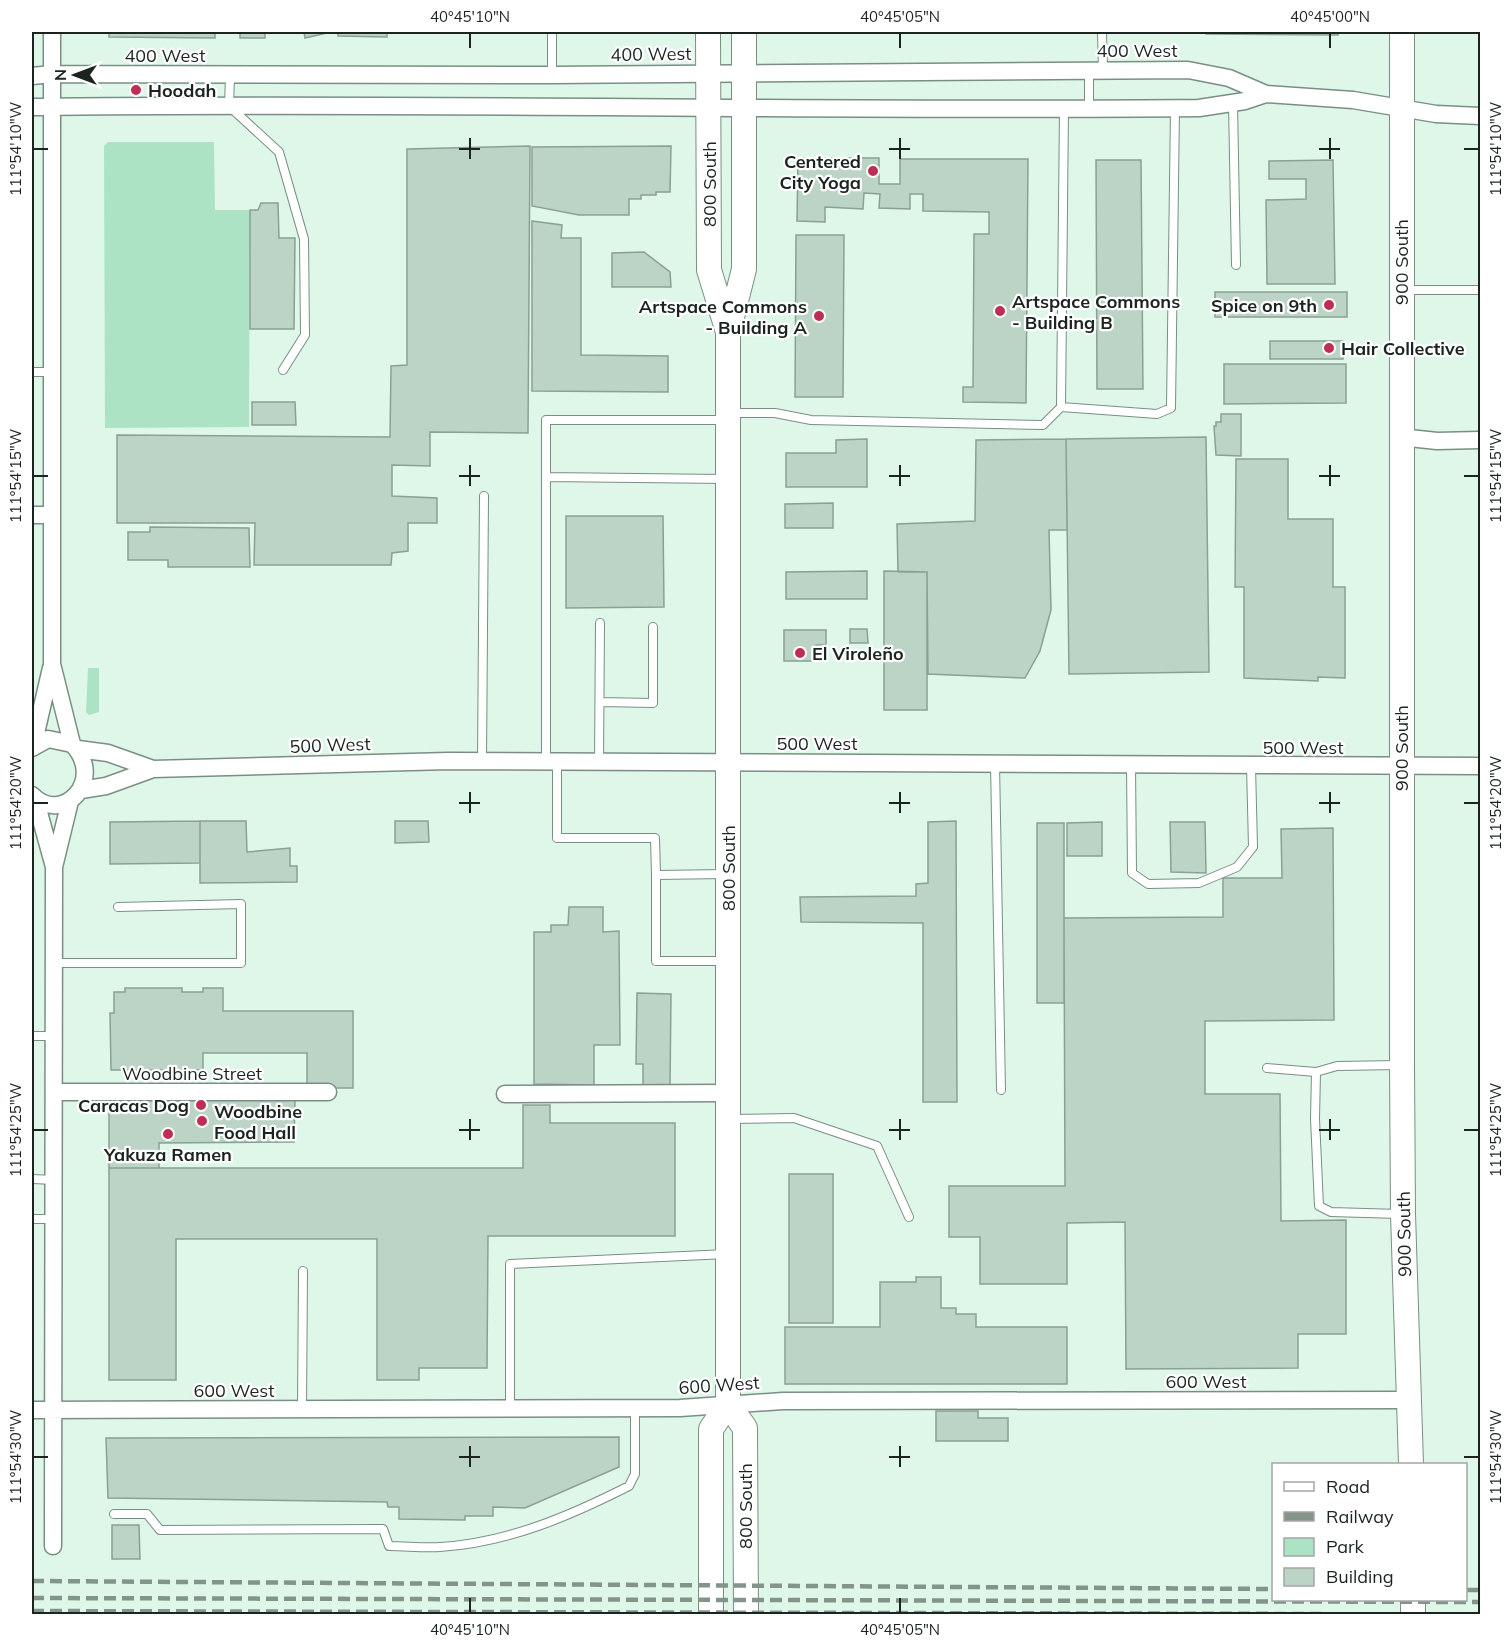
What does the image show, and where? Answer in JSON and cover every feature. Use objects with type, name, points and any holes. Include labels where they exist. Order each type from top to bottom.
[{"type":"street","points":[[32,747],[52,664],[52,32]]},
{"type":"street","name":"800 South","points":[[708,32],[709,270],[728,333]]},
{"type":"street","name":"800 South","points":[[711,1614],[711,1429],[728,1404],[728,333],[744,269],[744,32]]},
{"type":"street","name":"900 South","points":[[1402,32],[1400,437],[1402,1065],[1403,1214],[1411,1463]]},
{"type":"street","name":"400 West","points":[[32,76],[52,74],[552,75],[1188,70],[1229,78],[1266,94]]},
{"type":"street","name":"400 West","points":[[32,107],[229,105],[744,109],[1175,108],[1233,103],[1266,94],[1353,100],[1436,114],[1480,116]]},
{"type":"street","points":[[1400,437],[1437,441],[1480,440]]},
{"type":"street","points":[[32,515],[52,515]]},
{"type":"street","points":[[52,664],[75,747],[87,770],[76,795],[54,867]]},
{"type":"street","name":"500 West","points":[[32,747],[48,739],[59,739],[75,747],[108,753],[153,769]]},
{"type":"street","name":"500 West","points":[[33,797],[54,804],[153,769],[482,762],[1480,766]]},
{"type":"street","points":[[33,797],[54,867],[56,963],[53,1546]]},
{"type":"street","name":"Woodbine Street","points":[[55,1092],[328,1092]]},
{"type":"street","points":[[505,1094],[727,1093]]},
{"type":"street","name":"600 West","points":[[32,1410],[635,1408],[783,1401],[1409,1400]]},
{"type":"street","name":"800 South","points":[[728,1404],[746,1428],[746,1614]]},
{"type":"lane","points":[[552,32],[552,75]]},
{"type":"lane","points":[[1089,108],[1102,32]]},
{"type":"lane","points":[[230,75],[229,105],[279,152],[304,239],[304,335],[283,370]]},
{"type":"lane","points":[[1233,103],[1236,265]]},
{"type":"lane","points":[[728,961],[656,961],[655,838],[557,838],[552,762],[546,420],[728,417],[775,413],[811,420],[1043,424],[1061,407],[1064,108]]},
{"type":"lane","points":[[1061,407],[1157,414],[1171,408],[1175,108]]},
{"type":"lane","points":[[1402,290],[1480,290]]},
{"type":"lane","points":[[32,372],[52,372]]},
{"type":"lane","points":[[546,477],[728,479]]},
{"type":"lane","points":[[482,762],[484,496]]},
{"type":"lane","points":[[599,762],[600,623]]},
{"type":"lane","points":[[600,702],[653,703],[653,627]]},
{"type":"lane","points":[[995,763],[1001,1090]]},
{"type":"lane","points":[[1131,764],[1132,873],[1148,884],[1199,883],[1237,867],[1253,847],[1251,766]]},
{"type":"lane","points":[[656,875],[728,874]]},
{"type":"lane","points":[[56,963],[241,963],[241,904],[118,907]]},
{"type":"lane","points":[[32,1036],[55,1036]]},
{"type":"lane","points":[[1267,1068],[1316,1072],[1337,1066],[1402,1065]]},
{"type":"lane","points":[[1316,1072],[1315,1131],[1320,1206],[1331,1212],[1403,1214]]},
{"type":"lane","points":[[727,1119],[794,1118],[877,1146],[909,1217]]},
{"type":"lane","points":[[32,1179],[55,1180]]},
{"type":"lane","points":[[32,1220],[55,1219]]},
{"type":"lane","points":[[510,1408],[510,1264],[727,1254]]},
{"type":"lane","points":[[302,1409],[303,1271]]},
{"type":"lane","points":[[114,1514],[147,1514],[160,1530],[383,1529],[389,1546],[441,1547],[492,1539],[549,1523],[629,1486],[635,1473],[635,1408]]},
{"type":"green space","points":[[108,142],[214,142],[215,210],[250,210],[249,427],[105,428],[104,146]]},
{"type":"green space","points":[[88,668],[99,668],[99,712],[89,715],[86,712]]},
{"type":"building","points":[[109,32],[215,32],[215,38],[109,37]]},
{"type":"building","points":[[240,32],[265,32],[265,38],[240,38]]},
{"type":"building","points":[[304,32],[331,32],[305,38]]},
{"type":"building","points":[[338,32],[387,32],[387,37],[338,36]]},
{"type":"building","points":[[1206,32],[1338,32],[1338,35],[1206,34]]},
{"type":"building","points":[[530,146],[528,433],[430,432],[430,466],[392,465],[392,496],[437,498],[437,523],[408,523],[408,551],[392,553],[391,565],[254,565],[255,523],[117,523],[117,435],[390,437],[391,366],[407,365],[407,149]]},
{"type":"building","points":[[671,146],[670,192],[656,192],[656,195],[641,195],[641,199],[629,199],[629,215],[579,215],[532,206],[532,147]]},
{"type":"building","name":"Artspace Commons - Building B","points":[[798,158],[879,158],[879,184],[900,184],[900,159],[1028,159],[1026,403],[963,402],[963,387],[973,387],[974,234],[989,234],[989,212],[923,211],[923,194],[910,194],[910,209],[879,208],[880,194],[864,193],[863,209],[825,207],[825,222],[797,221]]},
{"type":"building","points":[[1096,160],[1141,160],[1143,389],[1097,389]]},
{"type":"building","points":[[1333,160],[1335,284],[1267,284],[1266,200],[1306,199],[1306,179],[1269,179],[1269,161]]},
{"type":"building","points":[[261,203],[278,203],[279,238],[295,238],[294,329],[250,329],[250,210],[258,210]]},
{"type":"building","points":[[532,221],[562,225],[561,238],[581,238],[581,355],[668,356],[668,392],[532,391]]},
{"type":"building","name":"Artspace Commons - Building A","points":[[796,235],[844,235],[843,397],[795,397]]},
{"type":"building","points":[[644,252],[670,272],[671,287],[612,287],[612,253]]},
{"type":"building","points":[[1215,292],[1347,292],[1347,317],[1215,317]]},
{"type":"building","points":[[1270,341],[1343,341],[1343,359],[1270,359]]},
{"type":"building","points":[[1224,364],[1346,364],[1346,403],[1224,404]]},
{"type":"building","points":[[252,402],[295,402],[296,425],[252,425]]},
{"type":"building","points":[[1221,414],[1241,414],[1241,456],[1216,455],[1214,426],[1216,422],[1221,422]]},
{"type":"building","points":[[1206,437],[1209,672],[1069,674],[1066,439]]},
{"type":"building","points":[[867,439],[867,487],[786,487],[786,453],[836,453],[836,440]]},
{"type":"building","points":[[1066,439],[1067,530],[1049,530],[1051,610],[1040,651],[1025,678],[928,674],[927,572],[898,572],[897,524],[975,521],[976,440]]},
{"type":"building","points":[[1236,459],[1288,459],[1288,519],[1333,519],[1333,587],[1345,587],[1345,678],[1318,677],[1318,681],[1244,678],[1244,587],[1235,587]]},
{"type":"building","points":[[833,503],[833,528],[785,528],[785,504]]},
{"type":"building","points":[[566,516],[663,516],[664,607],[566,608]]},
{"type":"building","points":[[150,527],[249,528],[250,567],[168,567],[168,560],[128,560],[128,532],[150,532]]},
{"type":"building","points":[[867,571],[867,599],[786,599],[786,572]]},
{"type":"building","points":[[884,571],[927,572],[927,710],[884,710]]},
{"type":"building","points":[[850,629],[867,629],[868,643],[850,643]]},
{"type":"building","name":"El Viroleño","points":[[784,630],[826,630],[826,645],[816,645],[816,661],[784,661]]},
{"type":"building","points":[[200,821],[246,821],[247,852],[290,848],[290,866],[297,866],[297,882],[200,883]]},
{"type":"building","points":[[200,821],[200,863],[110,864],[110,822]]},
{"type":"building","points":[[395,821],[428,821],[429,842],[395,843]]},
{"type":"building","points":[[956,821],[957,1102],[923,1102],[923,923],[801,922],[800,897],[916,896],[916,884],[928,883],[928,822]]},
{"type":"building","points":[[1102,822],[1102,856],[1067,856],[1067,823]]},
{"type":"building","points":[[1170,822],[1205,822],[1206,873],[1171,872]]},
{"type":"building","points":[[1037,823],[1064,823],[1064,1003],[1037,1003]]},
{"type":"building","points":[[1333,828],[1334,1020],[1205,1021],[1205,1094],[1280,1094],[1281,1221],[1346,1220],[1346,1334],[1298,1334],[1298,1368],[1126,1369],[1125,1222],[1067,1223],[1067,1284],[980,1284],[980,1237],[949,1237],[949,1186],[1065,1186],[1064,918],[1223,917],[1223,878],[1282,878],[1281,829]]},
{"type":"building","points":[[569,907],[603,907],[603,932],[619,931],[620,1045],[594,1045],[594,1085],[534,1084],[534,932],[551,932],[551,925],[568,925]]},
{"type":"building","points":[[125,988],[182,988],[182,992],[203,992],[203,988],[223,988],[223,1011],[353,1011],[353,1088],[307,1088],[307,1053],[203,1053],[203,1070],[111,1070],[110,1013],[114,1013],[114,992],[125,992]]},
{"type":"building","points":[[637,993],[671,994],[670,1087],[643,1087],[643,1064],[636,1064]]},
{"type":"building","name":"Woodbine Food Hall","points":[[109,1099],[295,1100],[294,1142],[159,1143],[159,1168],[109,1168]]},
{"type":"building","points":[[523,1105],[550,1105],[550,1123],[675,1123],[675,1236],[488,1236],[487,1368],[419,1368],[419,1380],[377,1380],[377,1239],[176,1239],[176,1380],[109,1380],[109,1168],[523,1168]]},
{"type":"building","points":[[789,1174],[833,1174],[833,1323],[789,1323]]},
{"type":"building","points":[[916,1277],[941,1277],[941,1308],[956,1308],[956,1314],[976,1314],[976,1327],[1067,1327],[1067,1384],[785,1384],[785,1327],[880,1327],[880,1282],[916,1282]]},
{"type":"building","points":[[936,1411],[978,1411],[978,1418],[1008,1418],[1008,1441],[936,1441]]},
{"type":"building","points":[[619,1437],[619,1467],[525,1508],[493,1507],[493,1516],[465,1516],[465,1520],[399,1519],[399,1507],[388,1507],[387,1502],[108,1498],[106,1438]]},
{"type":"building","points":[[112,1525],[139,1525],[140,1559],[112,1559]]},
{"type":"railway","points":[[32,1581],[1272,1589]]},
{"type":"railway","points":[[1467,1590],[1480,1590]]},
{"type":"railway","points":[[32,1598],[1480,1602]]},
{"type":"railway","points":[[32,1611],[1324,1614]]},
{"type":"place","name":"Hoodah","points":[[136,90]]},
{"type":"place","name":"Centered City Yoga","points":[[873,171]]},
{"type":"place","name":"Spice on 9th","points":[[1329,305]]},
{"type":"place","name":"Artspace Commons - Building B","points":[[1000,311]]},
{"type":"place","name":"Artspace Commons - Building A","points":[[819,316]]},
{"type":"place","name":"Hair Collective","points":[[1329,348]]},
{"type":"place","name":"El Viroleño","points":[[800,653]]},
{"type":"place","name":"Caracas Dog","points":[[201,1105]]},
{"type":"place","name":"Woodbine Food Hall","points":[[202,1121]]},
{"type":"place","name":"Yakuza Ramen","points":[[168,1134]]}]
